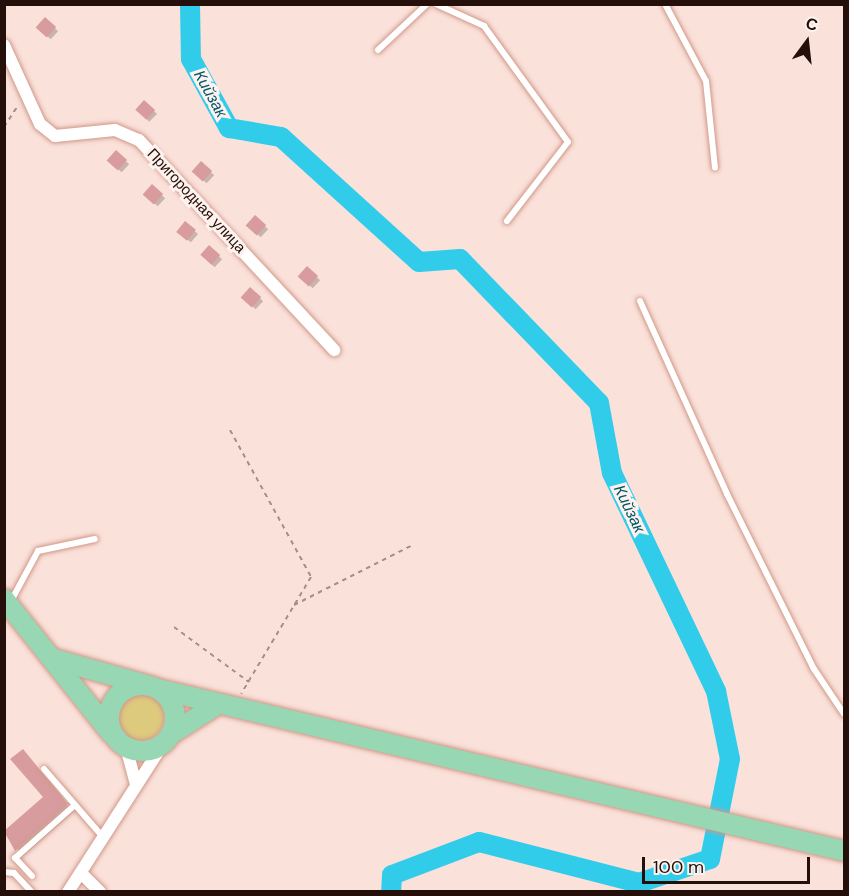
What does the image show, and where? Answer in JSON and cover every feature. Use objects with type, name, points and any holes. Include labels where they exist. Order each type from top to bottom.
[{"type":"main road","points":[[7,602],[121,742],[151,749],[224,708]]},
{"type":"main road","points":[[54,658],[224,708],[844,851]]},
{"type":"main road","points":[[152,687],[174,709],[167,739]]},
{"type":"main road","points":[[121,742],[110,720],[113,702],[121,692],[152,687]]},
{"type":"street","name":"Пригородная улица","points":[[4,45],[40,124],[55,136],[115,130],[138,140],[334,350]]},
{"type":"street","points":[[68,891],[167,739]]},
{"type":"street","points":[[121,742],[136,787]]},
{"type":"street","points":[[81,873],[100,891]]},
{"type":"lane","points":[[378,50],[427,4]]},
{"type":"lane","points":[[436,4],[484,26],[568,142],[507,221]]},
{"type":"lane","points":[[664,4],[706,81],[715,168]]},
{"type":"lane","points":[[640,301],[728,494],[814,669],[844,714]]},
{"type":"lane","points":[[7,602],[38,551],[95,539]]},
{"type":"lane","points":[[44,769],[104,837]]},
{"type":"lane","points":[[32,876],[15,858],[75,805]]},
{"type":"lane","points":[[4,872],[14,873],[32,891]]},
{"type":"path","points":[[4,128],[26,92]]},
{"type":"path","points":[[224,708],[249,682],[311,577],[230,430]]},
{"type":"path","points":[[294,605],[411,546]]},
{"type":"path","points":[[174,627],[249,682]]},
{"type":"shaded area","points":[[135,693],[145,693],[157,700],[164,712],[164,722],[157,734],[145,741],[135,741],[120,730],[116,722],[116,712],[127,697]]},
{"type":"building","points":[[45,17],[56,27],[47,37],[36,27]]},
{"type":"building","points":[[144,100],[155,110],[146,120],[135,110]]},
{"type":"building","points":[[116,150],[127,160],[118,170],[107,160]]},
{"type":"building","points":[[201,161],[212,171],[203,181],[192,171]]},
{"type":"building","points":[[152,184],[163,194],[154,204],[143,194]]},
{"type":"building","points":[[255,215],[266,225],[257,235],[246,225]]},
{"type":"building","points":[[185,221],[196,230],[187,241],[176,232]]},
{"type":"building","points":[[209,245],[220,255],[211,265],[200,255]]},
{"type":"building","points":[[307,266],[318,276],[309,286],[298,276]]},
{"type":"building","points":[[250,287],[261,297],[252,307],[241,297]]},
{"type":"building","points":[[23,749],[68,804],[15,851],[4,831],[43,797],[10,759]]},
{"type":"waterway","name":"Кийзак","points":[[190,4],[191,59],[229,128],[281,137],[419,262],[460,259],[599,403],[612,473],[716,691],[730,759],[710,859],[639,883],[479,842],[392,875],[391,892]]}]
